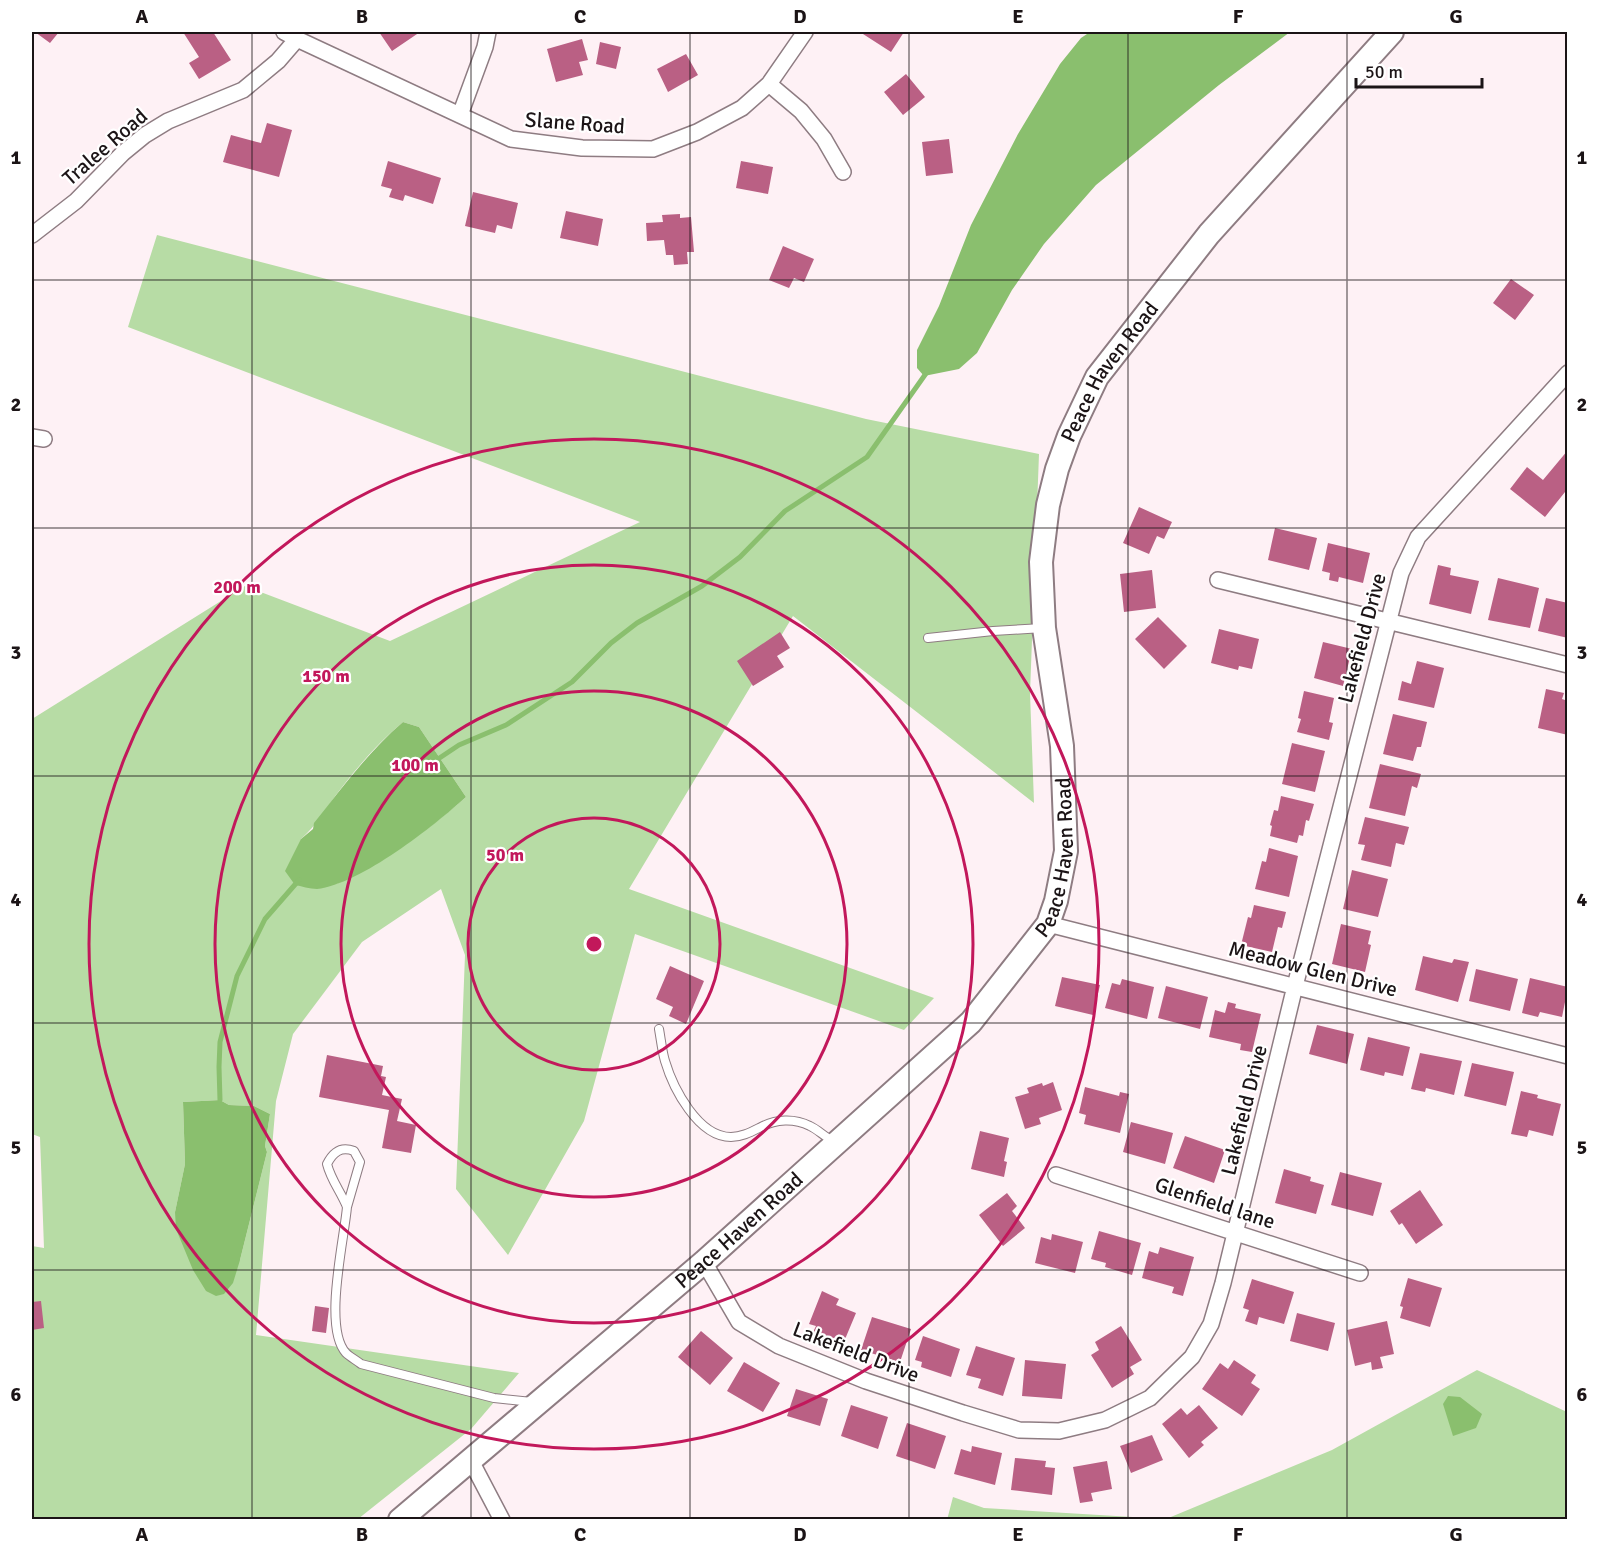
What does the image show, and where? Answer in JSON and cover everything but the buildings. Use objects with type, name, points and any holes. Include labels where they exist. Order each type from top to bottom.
[{"type":"main road","name":"Peace Haven Road","points":[[400,1520],[704,1262],[971,1022],[1048,924],[1056,902],[1066,851],[1062,746],[1044,628],[1041,562],[1048,505],[1069,436],[1097,377],[1209,234],[1392,32]]},
{"type":"street","points":[[460,115],[485,47],[488,32]]},
{"type":"street","name":"Slane Road","points":[[291,35],[511,139],[582,148],[653,149],[697,132],[742,108],[769,84],[806,32]]},
{"type":"street","name":"Tralee Road","points":[[32,235],[76,201],[123,153],[145,135],[187,112],[243,90],[278,61],[291,35]]},
{"type":"street","points":[[769,84],[801,111],[824,139],[843,172]]},
{"type":"street","name":"Lakefield Drive","points":[[704,1262],[739,1322],[779,1346],[866,1381],[1020,1430],[1059,1431],[1105,1420],[1150,1398],[1192,1357],[1211,1324],[1236,1231],[1295,986],[1401,573],[1418,537],[1568,373]]},
{"type":"street","points":[[1218,580],[1568,665]]},
{"type":"street","name":"Meadow Glen Drive","points":[[1048,924],[1568,1056]]},
{"type":"street","name":"Glenfield lane","points":[[1056,1175],[1236,1231],[1360,1273]]},
{"type":"street","points":[[470,1459],[502,1520]]},
{"type":"lane","points":[[928,638],[993,630],[1044,628]]},
{"type":"lane","points":[[658,1029],[665,1061],[676,1088],[693,1116],[709,1132],[730,1138],[746,1135],[770,1122],[783,1119],[810,1126],[836,1143]]},
{"type":"lane","points":[[347,1207],[330,1176],[327,1164],[336,1152],[344,1149],[354,1151],[360,1162],[347,1207],[335,1314],[337,1333],[345,1352],[361,1364],[494,1398],[536,1403]]},
{"type":"shaded area","points":[[1090,32],[1290,32],[1219,85],[1096,185],[1044,244],[1012,290],[977,353],[959,369],[924,376],[917,368],[917,350],[939,306],[971,225],[1018,134],[1060,64],[1081,38]]},
{"type":"shaded area","points":[[157,235],[866,419],[1039,454],[1030,693],[1034,803],[793,616],[629,889],[934,998],[904,1030],[635,934],[584,1121],[508,1255],[456,1189],[465,955],[441,889],[362,942],[293,1034],[276,1101],[256,1335],[519,1373],[471,1429],[358,1519],[32,1520],[32,1246],[44,1248],[40,1137],[32,1134],[32,719],[245,586],[390,641],[640,522],[128,327]],"holes":[[[403,722],[419,727],[466,797],[404,845],[336,884],[301,839],[317,822],[361,763]],[[220,1100],[229,1105],[254,1106],[270,1114],[265,1146],[267,1152],[240,1260],[175,1212],[185,1164],[183,1102]]]},
{"type":"shaded area","points":[[403,722],[419,727],[466,797],[416,838],[354,877],[317,889],[295,885],[285,871],[301,839],[313,829],[314,823],[367,757]]},
{"type":"shaded area","points":[[220,1100],[229,1105],[254,1106],[270,1114],[265,1146],[267,1152],[240,1260],[233,1283],[224,1294],[216,1296],[206,1291],[193,1270],[176,1229],[175,1212],[185,1164],[183,1102]]},
{"type":"shaded area","points":[[1477,1370],[1567,1412],[1567,1519],[947,1520],[953,1497],[984,1508],[1166,1519],[1332,1450]]},
{"type":"shaded area","points":[[1448,1396],[1460,1397],[1482,1414],[1476,1428],[1453,1436],[1443,1404]]},
{"type":"waterway","points":[[435,761],[459,745],[506,725],[572,682],[611,643],[637,623],[702,586],[740,557],[785,511],[867,457],[927,372]]},
{"type":"waterway","points":[[220,1100],[220,1042],[237,976],[265,919],[299,880]]},
{"type":"waterway","points":[[1562,1520],[1568,1519]]}]
